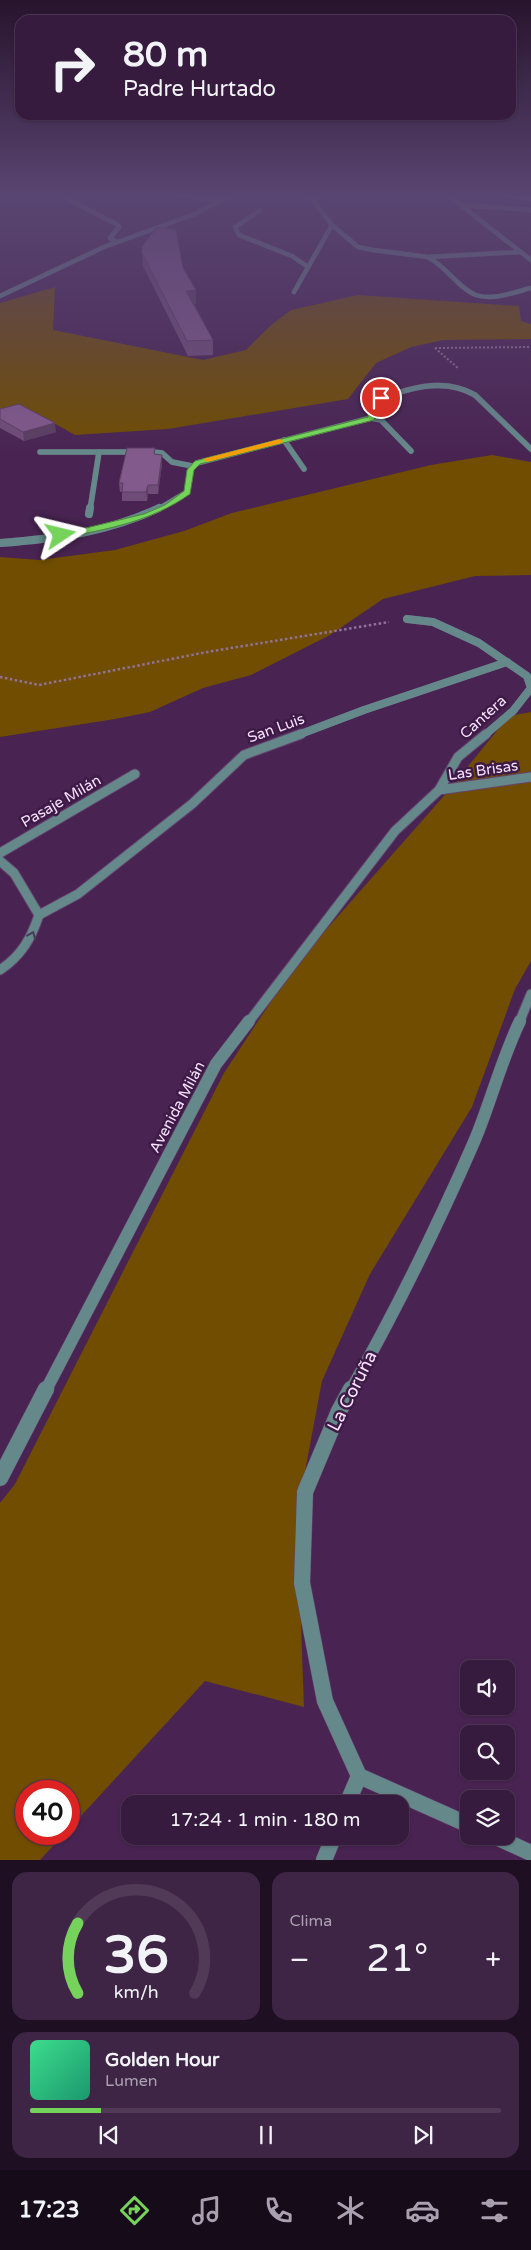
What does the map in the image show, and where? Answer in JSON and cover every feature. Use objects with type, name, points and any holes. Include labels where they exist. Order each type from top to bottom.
[{"type":"street","points":[[0,296],[31,282]]},
{"type":"street","points":[[294,292],[300,282]]},
{"type":"street","points":[[460,282],[477,295],[487,296],[531,288]]},
{"type":"street","points":[[371,418],[373,413],[371,403],[391,393],[424,386],[453,387],[475,394],[520,442],[531,449]]},
{"type":"street","points":[[40,452],[153,452],[162,453],[172,462],[192,466],[208,459],[371,418],[381,420],[411,452]]},
{"type":"street","points":[[284,440],[304,469]]},
{"type":"street","points":[[89,514],[100,452]]},
{"type":"street","points":[[0,543],[74,534],[147,515],[168,506],[187,492],[188,476],[192,466]]},
{"type":"street","name":"Cantera","points":[[407,619],[433,622],[479,643],[527,676],[530,688],[513,711],[458,758],[439,790]]},
{"type":"street","name":"San Luis","points":[[40,915],[78,894],[192,804],[244,755],[364,710],[507,662]]},
{"type":"street","name":"Pasaje Milán","points":[[0,853],[135,774]]},
{"type":"street","name":"Las Brisas","points":[[439,790],[531,777]]},
{"type":"street","name":"Avenida Milán","points":[[0,1478],[216,1064],[395,831],[439,790]]},
{"type":"street","points":[[0,861],[14,873],[40,915],[31,940],[14,962],[0,970]]},
{"type":"street","name":"La Coruña","points":[[359,1776],[324,1701],[302,1583],[305,1492],[339,1411],[395,1311],[474,1140],[506,1050],[529,1009],[531,994]]},
{"type":"street","points":[[351,1795],[359,1776],[460,1821]]},
{"type":"street","points":[[324,1860],[330,1845]]},
{"type":"street","points":[[514,1845],[531,1853]]},
{"type":"path","points":[[458,368],[435,348],[531,347]]},
{"type":"path","points":[[0,677],[39,685],[207,652],[407,619]]},
{"type":"shaded area","points":[[55,287],[53,330],[203,360],[246,350],[270,326],[291,310],[358,295],[519,306],[521,321],[531,324],[531,339],[443,340],[411,347],[376,363],[348,399],[168,429],[75,435],[29,409],[0,410],[0,303]]},
{"type":"shaded area","points":[[492,455],[531,462],[531,575],[475,576],[383,599],[330,635],[251,675],[203,688],[150,712],[0,737],[0,557],[39,560],[115,550],[184,531],[232,513],[431,465]]},
{"type":"shaded area","points":[[531,712],[531,961],[515,989],[472,1107],[370,1274],[322,1381],[297,1514],[304,1707],[205,1681],[80,1817],[80,1780],[15,1780],[15,1845],[54,1845],[40,1860],[0,1860],[0,1503],[15,1484],[224,1073],[295,965],[443,797],[509,716]]},
{"type":"building","points":[[157,282],[191,282],[196,290],[186,291],[213,340],[187,341]]},
{"type":"building","points":[[19,404],[55,423],[23,432],[0,419],[0,409]]},
{"type":"building","points":[[127,448],[155,448],[154,454],[162,455],[158,485],[148,485],[146,492],[122,492],[123,483],[119,483]]},
{"type":"slow traffic","points":[[207,459],[280,441]]},
{"type":"route","points":[[61,535],[74,534],[147,515],[168,506],[187,492],[190,470],[197,463],[371,418],[373,413],[371,403],[381,398]]}]
